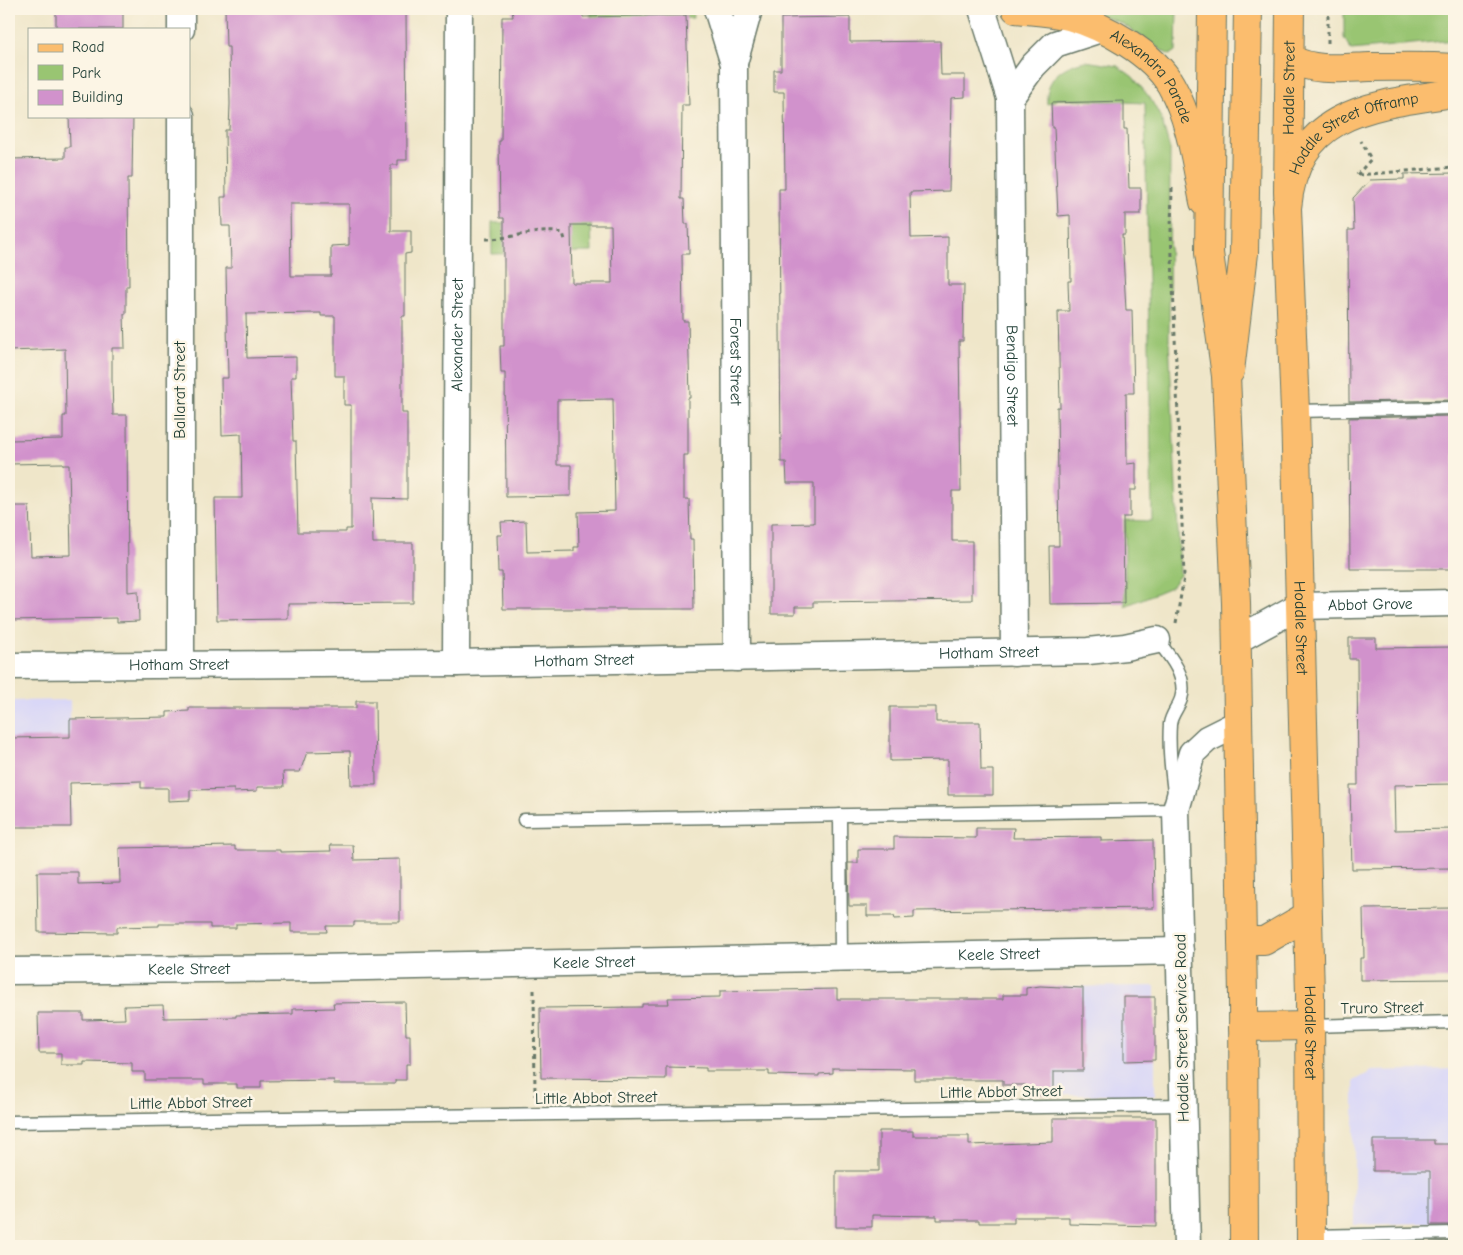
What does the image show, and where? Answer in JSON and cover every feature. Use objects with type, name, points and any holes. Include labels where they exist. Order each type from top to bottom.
[{"type":"main road","name":"Alexandra Parade","points":[[1016,9],[1070,16],[1101,29],[1146,55],[1160,68],[1171,85],[1188,128],[1208,220]]},
{"type":"main road","name":"Hoddle Street","points":[[1212,9],[1208,220],[1210,276],[1228,397],[1237,640],[1243,1027],[1244,1246]]},
{"type":"main road","name":"Hoddle Street","points":[[1228,397],[1244,253],[1274,48],[1290,9]]},
{"type":"main road","name":"Hoddle Street","points":[[1248,10],[1274,48],[1288,208],[1308,916],[1311,1241]]},
{"type":"main road","points":[[1274,48],[1299,63],[1323,68],[1422,66],[1454,68]]},
{"type":"main road","name":"Hoddle Street Offramp","points":[[1288,208],[1291,183],[1300,162],[1310,146],[1334,122],[1372,107],[1454,93]]},
{"type":"main road","points":[[1242,941],[1264,941],[1308,916]]},
{"type":"main road","points":[[1243,1027],[1310,1026]]},
{"type":"street","points":[[181,9],[181,28]]},
{"type":"street","name":"Alexander Street","points":[[456,663],[459,9]]},
{"type":"street","name":"Forest Street","points":[[717,9],[734,64]]},
{"type":"street","name":"Forest Street","points":[[737,658],[734,64],[749,9]]},
{"type":"street","name":"Bendigo Street","points":[[982,9],[1010,98],[1014,653]]},
{"type":"street","points":[[1010,98],[1033,66],[1055,44],[1101,29]]},
{"type":"street","name":"Ballarat Street","points":[[181,118],[181,663]]},
{"type":"street","name":"Abbot Grove","points":[[1237,640],[1300,606],[1454,603]]},
{"type":"street","name":"Hotham Street","points":[[9,666],[181,663],[456,663],[1014,653],[1088,651],[1125,647],[1163,648]]},
{"type":"street","name":"Hoddle Street Service Road","points":[[1187,1246],[1176,810],[1192,753],[1207,739],[1237,724]]},
{"type":"street","name":"Keele Street","points":[[9,971],[317,968],[1180,951]]},
{"type":"lane","points":[[1295,411],[1454,408]]},
{"type":"lane","name":"Hoddle Street Service Road","points":[[1163,648],[1180,675],[1182,692],[1170,722],[1170,765],[1176,810]]},
{"type":"lane","points":[[524,820],[1176,810]]},
{"type":"lane","points":[[840,815],[841,957]]},
{"type":"lane","name":"Truro Street","points":[[1310,1026],[1454,1022]]},
{"type":"lane","name":"Little Abbot Street","points":[[9,1122],[536,1116],[1184,1105]]},
{"type":"lane","points":[[1311,1241],[1454,1233]]},
{"type":"path","points":[[1328,9],[1328,45]]},
{"type":"path","points":[[1357,175],[1454,167]]},
{"type":"path","points":[[1163,648],[1184,577],[1171,230],[1172,186]]},
{"type":"path","points":[[486,238],[508,238],[553,231],[563,233],[565,240]]},
{"type":"path","points":[[534,989],[536,1116]]},
{"type":"shaded area","points":[[70,700],[71,827],[9,827],[9,701]]},
{"type":"shaded area","points":[[1155,986],[1155,1095],[1026,1095],[1026,987]]},
{"type":"shaded area","points":[[1454,1069],[1454,1222],[1354,1225],[1354,1081],[1372,1071]]},
{"type":"green space","points":[[591,9],[692,9],[693,18],[591,20]]},
{"type":"green space","points":[[1085,9],[1177,9],[1176,51],[1170,55],[1121,23]]},
{"type":"green space","points":[[1344,9],[1454,9],[1454,40],[1351,50],[1344,38]]},
{"type":"green space","points":[[1085,61],[1118,66],[1133,77],[1150,98],[1161,118],[1170,150],[1169,338],[1180,575],[1171,587],[1125,606],[1125,520],[1152,521],[1145,103],[1058,99],[1047,104],[1049,87],[1056,75],[1069,66]]},
{"type":"green space","points":[[591,222],[592,252],[492,254],[492,223]]},
{"type":"building","points":[[56,9],[123,9],[123,28],[56,28]]},
{"type":"building","points":[[225,9],[406,9],[407,160],[398,160],[398,165],[391,165],[391,231],[411,231],[411,253],[405,254],[405,316],[402,316],[402,413],[407,413],[407,499],[372,498],[373,543],[413,543],[413,603],[288,604],[288,619],[217,620],[215,498],[242,498],[241,434],[222,435],[221,378],[228,378],[226,268],[231,268],[230,226],[222,226],[221,197],[226,197],[225,130],[229,130],[230,104],[229,47],[226,47]],"holes":[[[290,204],[349,204],[349,245],[331,246],[331,276],[291,276]],[[321,313],[321,316],[335,316],[335,376],[344,376],[344,405],[351,405],[351,529],[346,529],[346,532],[298,532],[296,441],[293,441],[291,377],[296,377],[296,357],[247,358],[246,314]]]},
{"type":"building","points":[[512,9],[582,9],[583,17],[686,15],[689,105],[682,105],[681,199],[684,199],[685,224],[688,224],[689,254],[682,254],[683,321],[688,321],[690,398],[688,398],[688,455],[684,455],[684,499],[689,499],[690,539],[693,539],[694,609],[503,609],[502,572],[498,572],[497,535],[502,535],[501,522],[526,521],[527,552],[574,551],[574,547],[579,547],[578,512],[615,511],[613,399],[557,400],[557,465],[571,465],[571,496],[506,497],[505,373],[501,373],[500,346],[504,346],[504,218],[500,218],[499,141],[501,141],[502,17],[513,17]],"holes":[[[571,225],[611,225],[612,283],[572,283]]]},
{"type":"building","points":[[850,17],[850,42],[940,41],[941,75],[965,75],[965,97],[951,98],[949,191],[910,192],[911,238],[948,237],[948,285],[964,285],[963,341],[959,341],[961,491],[952,491],[952,541],[972,541],[972,600],[813,602],[813,607],[795,607],[795,614],[771,614],[771,524],[814,523],[814,483],[787,483],[786,462],[781,462],[779,189],[785,189],[784,92],[774,92],[774,70],[781,70],[781,18]]},
{"type":"building","points":[[1124,101],[1124,129],[1127,129],[1129,188],[1141,188],[1141,214],[1125,214],[1125,235],[1122,235],[1126,310],[1132,310],[1134,393],[1126,393],[1127,464],[1136,463],[1136,490],[1130,490],[1130,517],[1123,517],[1124,603],[1050,604],[1049,546],[1059,546],[1057,407],[1060,407],[1058,311],[1069,311],[1068,281],[1071,281],[1070,215],[1058,216],[1051,103]]},
{"type":"building","points":[[69,118],[133,118],[132,178],[128,178],[129,286],[126,286],[126,314],[124,314],[125,348],[112,348],[112,380],[113,415],[127,415],[128,592],[138,591],[139,621],[117,622],[117,618],[9,620],[9,506],[29,506],[31,556],[71,555],[69,465],[63,465],[63,463],[9,464],[9,440],[63,439],[63,416],[66,416],[65,349],[9,351],[9,159],[65,158],[65,147],[70,147]]},
{"type":"building","points":[[1454,173],[1454,400],[1349,402],[1348,230],[1354,230],[1353,198],[1370,180],[1404,179],[1404,174]]},
{"type":"building","points":[[1454,416],[1454,569],[1350,569],[1349,418]]},
{"type":"building","points":[[1349,638],[1376,638],[1376,648],[1454,647],[1454,784],[1394,785],[1395,830],[1454,829],[1454,868],[1352,869],[1350,785],[1358,785],[1357,659],[1349,659]]},
{"type":"building","points":[[356,701],[375,701],[376,785],[351,785],[350,751],[307,752],[300,772],[283,772],[284,787],[257,787],[257,791],[234,792],[234,789],[190,790],[190,800],[168,801],[168,788],[141,788],[141,781],[70,783],[71,827],[9,827],[9,738],[70,737],[70,719],[167,717],[167,712],[189,711],[189,708],[356,708]]},
{"type":"building","points":[[890,707],[936,707],[936,722],[980,722],[981,770],[993,770],[993,795],[948,795],[948,760],[890,761]]},
{"type":"building","points":[[976,828],[1014,828],[1013,838],[1101,837],[1101,841],[1153,840],[1154,908],[914,911],[914,918],[895,919],[894,916],[867,916],[867,906],[849,906],[848,863],[858,863],[858,849],[894,849],[894,837],[976,838]]},
{"type":"building","points":[[330,845],[353,845],[354,860],[400,859],[400,922],[354,922],[354,926],[326,926],[327,932],[291,932],[291,923],[236,924],[236,928],[210,928],[210,924],[159,924],[159,926],[117,927],[117,933],[38,932],[37,872],[78,872],[78,884],[120,883],[119,848],[235,846],[235,850],[280,850],[280,852],[331,851]]},
{"type":"building","points":[[1454,908],[1454,979],[1360,980],[1360,958],[1364,958],[1363,909]]},
{"type":"building","points":[[1040,986],[1083,988],[1083,1071],[1054,1071],[1054,1095],[1026,1095],[1026,1085],[1003,1085],[1003,1080],[914,1080],[914,1069],[833,1068],[833,1073],[819,1074],[819,1076],[769,1075],[769,1071],[706,1071],[706,1068],[666,1067],[666,1079],[541,1078],[540,1008],[642,1007],[642,1004],[669,1004],[668,998],[720,997],[720,991],[837,989],[837,999],[1003,999],[1003,995],[1026,995],[1026,988]]},
{"type":"building","points":[[1124,997],[1155,997],[1155,1060],[1124,1061]]},
{"type":"building","points":[[405,1002],[406,1035],[410,1035],[410,1064],[406,1064],[406,1080],[395,1080],[395,1084],[334,1084],[334,1080],[261,1081],[261,1088],[237,1088],[237,1084],[204,1084],[204,1080],[145,1080],[145,1072],[132,1072],[132,1063],[84,1062],[84,1065],[61,1065],[61,1053],[39,1053],[38,1013],[83,1013],[83,1020],[125,1019],[124,1006],[163,1005],[164,1018],[236,1017],[236,1015],[293,1014],[293,1009],[334,1008],[333,1003]]},
{"type":"building","points":[[1053,1118],[1156,1118],[1156,1226],[1069,1224],[1069,1217],[1014,1217],[1014,1223],[979,1223],[979,1220],[937,1220],[937,1216],[872,1215],[872,1227],[836,1227],[836,1171],[879,1171],[879,1131],[913,1131],[913,1136],[969,1136],[969,1145],[1053,1142]]},
{"type":"building","points":[[1373,1140],[1434,1140],[1434,1144],[1454,1144],[1454,1225],[1430,1225],[1430,1171],[1373,1171]]},
{"type":"building","points":[[1454,1241],[1454,1246],[1430,1246],[1430,1242]]}]
